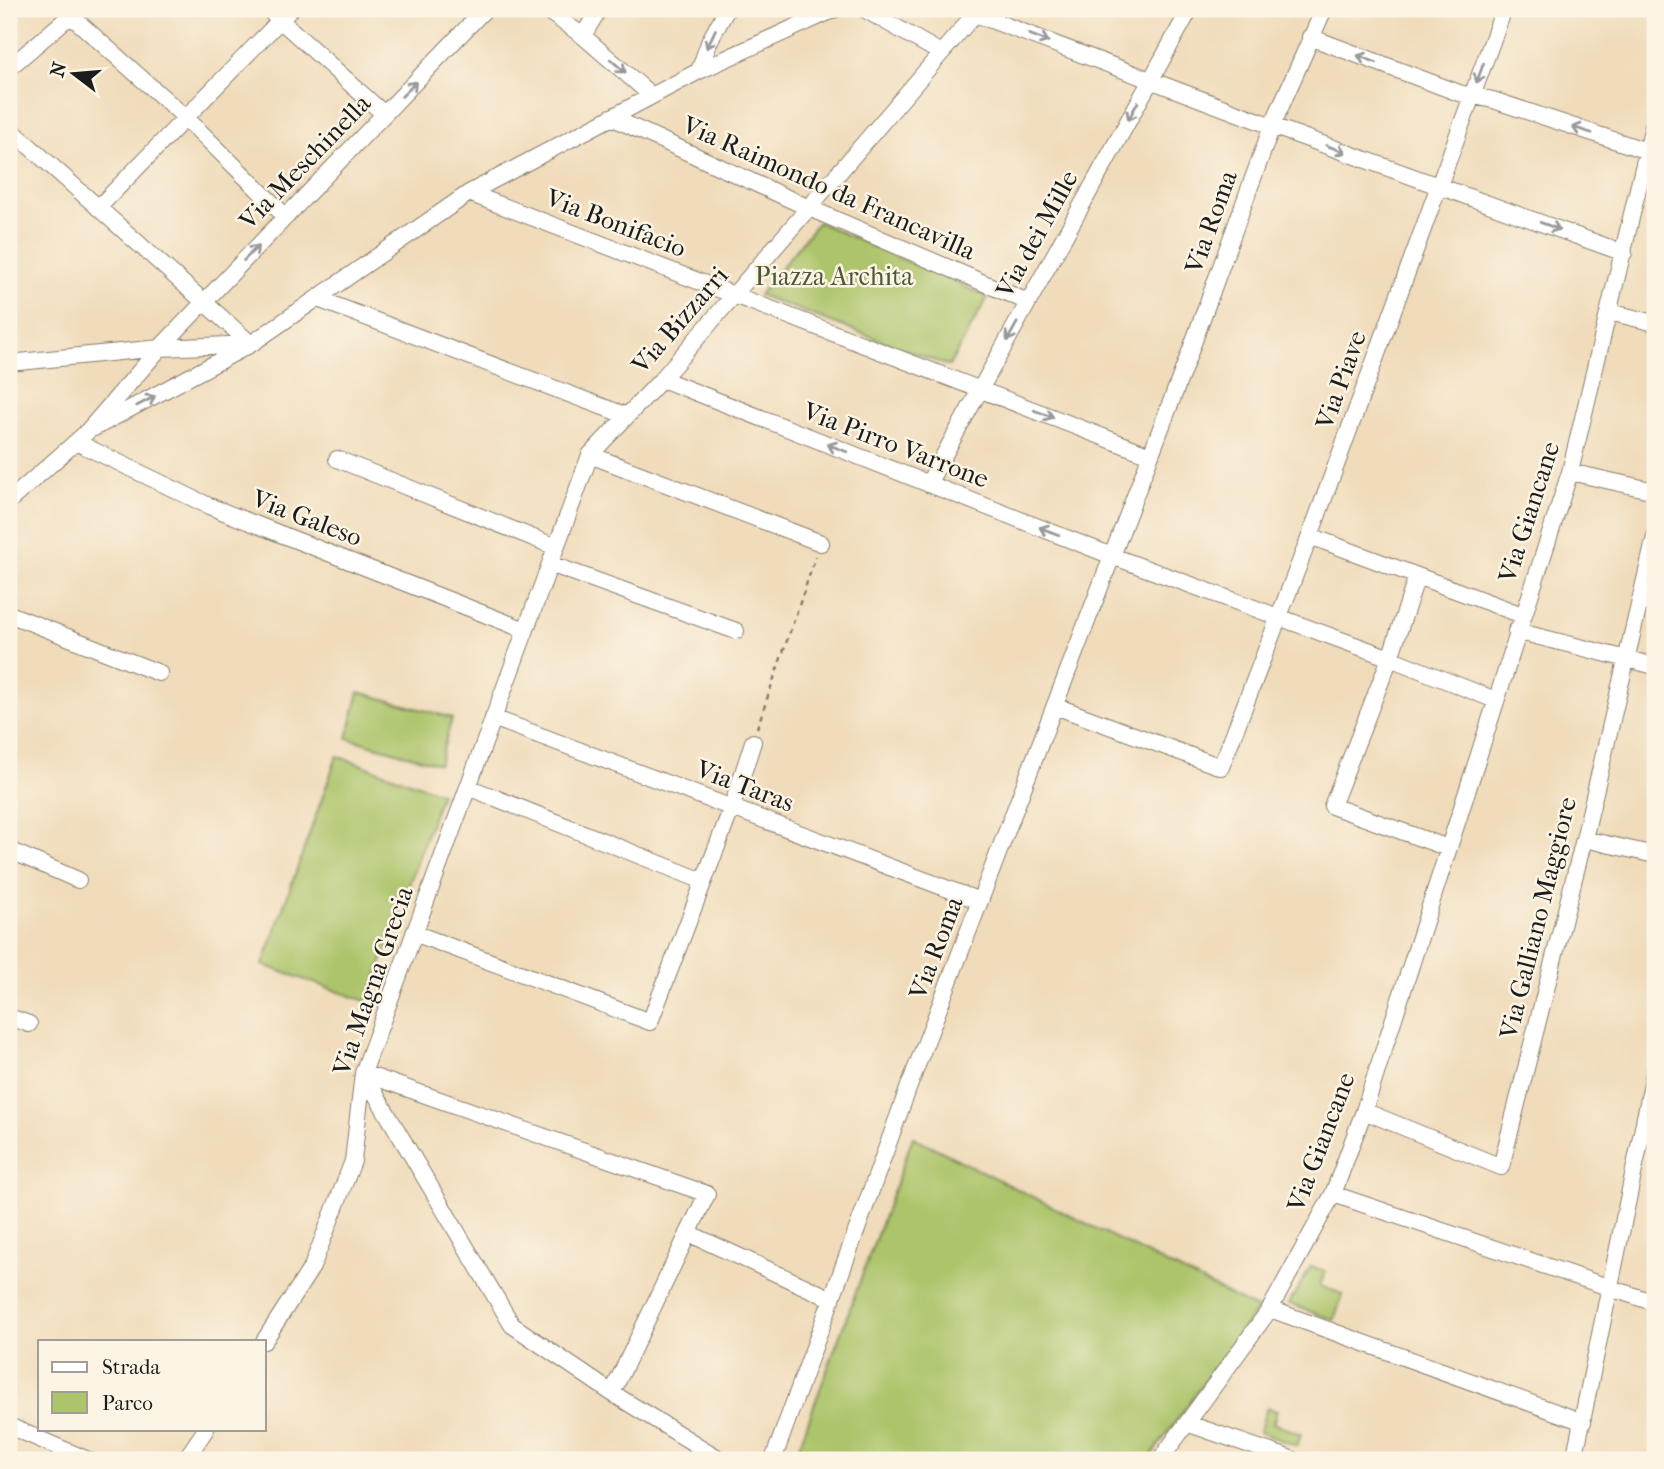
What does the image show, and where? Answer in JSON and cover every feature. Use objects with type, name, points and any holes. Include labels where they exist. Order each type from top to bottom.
[{"type":"street","points":[[268,9],[286,15],[384,114]]},
{"type":"street","name":"Via Meschinella","points":[[81,437],[160,348],[485,9]]},
{"type":"street","points":[[545,9],[583,36],[652,96]]},
{"type":"street","points":[[583,36],[599,9]]},
{"type":"street","points":[[699,71],[710,40],[727,9]]},
{"type":"street","points":[[9,502],[81,437],[251,344],[469,193],[699,71],[835,9]]},
{"type":"street","points":[[864,9],[941,53]]},
{"type":"street","name":"Via dei Mille","points":[[928,484],[1190,9]]},
{"type":"street","name":"Via Roma","points":[[773,1460],[1272,126],[1324,9]]},
{"type":"street","name":"Via Piave","points":[[1055,706],[1221,767],[1310,536],[1504,9]]},
{"type":"street","points":[[977,11],[1272,126],[1624,253]]},
{"type":"street","name":"Via Bizzarri","points":[[525,630],[590,455],[662,379],[977,11]]},
{"type":"street","points":[[9,68],[74,12],[286,217]]},
{"type":"street","points":[[98,208],[286,15]]},
{"type":"street","points":[[1310,37],[1473,98],[1493,100],[1647,151]]},
{"type":"street","name":"Via Raimondo da Francavilla","points":[[611,117],[808,208],[1028,302]]},
{"type":"street","name":"Via Giancane","points":[[1160,1460],[1189,1424],[1270,1309],[1333,1194],[1364,1111],[1521,615],[1570,472],[1624,253],[1648,187],[1647,151],[1655,118]]},
{"type":"street","points":[[9,128],[251,344]]},
{"type":"street","name":"Via Bonifacio","points":[[469,193],[980,389]]},
{"type":"street","points":[[318,299],[627,416]]},
{"type":"street","points":[[1609,312],[1655,323]]},
{"type":"street","points":[[9,363],[160,348],[251,344]]},
{"type":"street","name":"Via Pirro Varrone","points":[[662,379],[1112,556],[1390,658],[1495,700]]},
{"type":"street","points":[[980,389],[1150,455]]},
{"type":"street","name":"Via Galeso","points":[[81,437],[209,506],[525,630]]},
{"type":"street","points":[[590,455],[821,543]]},
{"type":"street","points":[[337,459],[556,547]]},
{"type":"street","points":[[1570,472],[1655,491]]},
{"type":"street","points":[[1310,536],[1521,615]]},
{"type":"street","name":"Via Galliano Maggiore","points":[[1364,1111],[1501,1167],[1584,839],[1655,537]]},
{"type":"street","points":[[550,564],[736,631]]},
{"type":"street","points":[[1417,576],[1390,658],[1332,806],[1448,848]]},
{"type":"street","points":[[9,614],[159,673]]},
{"type":"street","name":"Via Magna Grecia","points":[[265,1340],[312,1267],[354,1161],[363,1073],[525,630]]},
{"type":"street","points":[[1516,631],[1655,666]]},
{"type":"street","name":"Via Taras","points":[[493,718],[980,901]]},
{"type":"street","points":[[414,933],[650,1022],[732,807],[753,742]]},
{"type":"street","points":[[467,787],[703,881]]},
{"type":"street","points":[[1584,839],[1655,855]]},
{"type":"street","points":[[9,850],[78,880]]},
{"type":"street","points":[[9,1017],[29,1024]]},
{"type":"street","points":[[1574,1460],[1655,1069]]},
{"type":"street","points":[[363,1073],[707,1194],[612,1393]]},
{"type":"street","points":[[363,1073],[512,1325],[612,1393],[721,1460]]},
{"type":"street","points":[[1333,1194],[1655,1303]]},
{"type":"street","points":[[688,1233],[832,1299]]},
{"type":"street","points":[[1270,1309],[1583,1422]]},
{"type":"street","points":[[1189,1424],[1294,1460]]},
{"type":"street","points":[[9,1426],[88,1460]]},
{"type":"street","points":[[185,1460],[205,1430]]},
{"type":"path","points":[[753,742],[821,543]]},
{"type":"green space","name":"Piazza Archita","points":[[818,222],[988,297],[949,366],[759,295]]},
{"type":"green space","points":[[359,692],[452,718],[439,764],[347,738]]},
{"type":"green space","points":[[337,756],[441,793],[368,1002],[263,965]]},
{"type":"green space","points":[[913,1137],[1257,1309],[1148,1460],[794,1460]]},
{"type":"green space","points":[[1311,1266],[1325,1271],[1320,1286],[1343,1294],[1334,1320],[1289,1304]]},
{"type":"green space","points":[[1267,1408],[1277,1411],[1273,1423],[1301,1434],[1297,1446],[1259,1432]]}]
